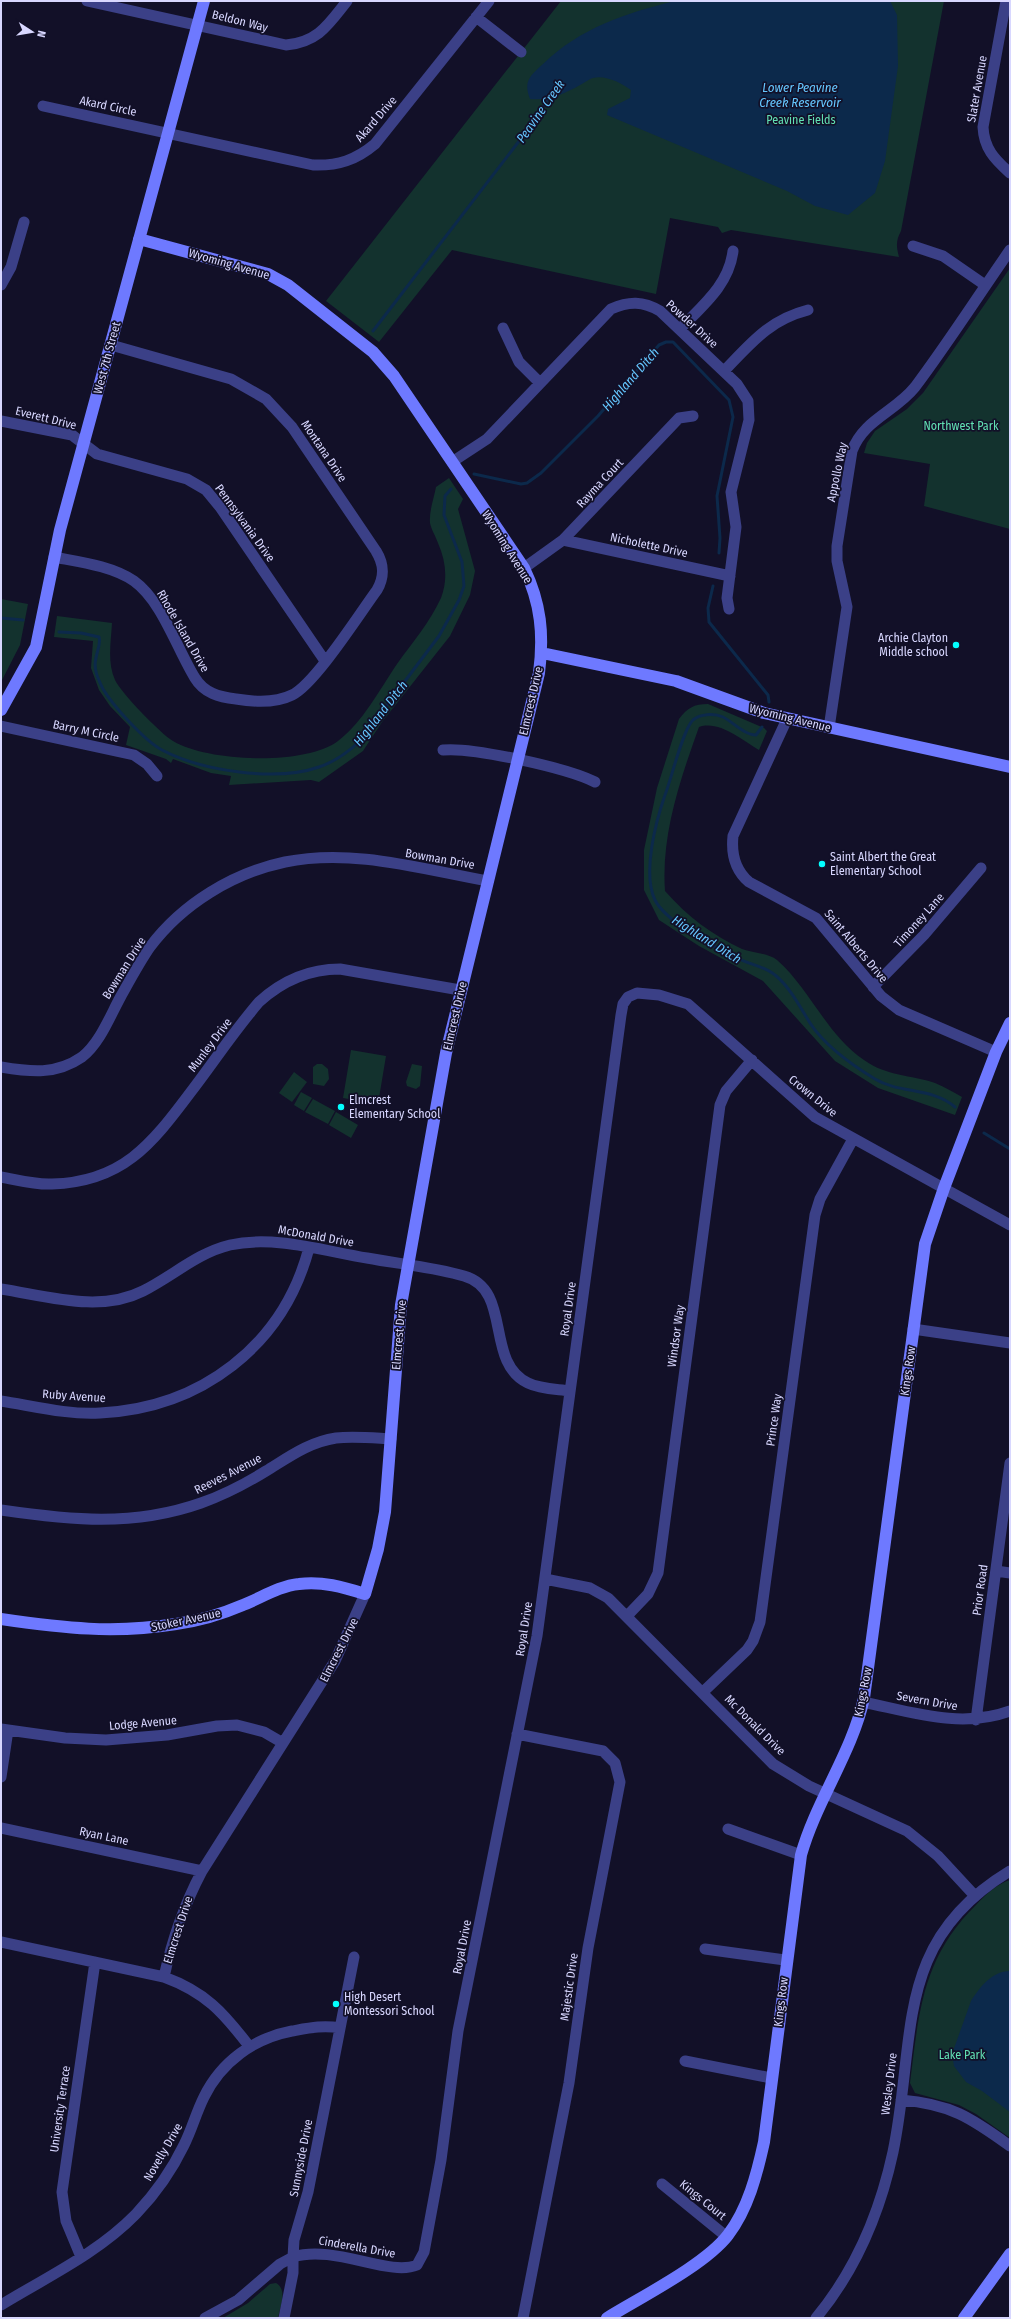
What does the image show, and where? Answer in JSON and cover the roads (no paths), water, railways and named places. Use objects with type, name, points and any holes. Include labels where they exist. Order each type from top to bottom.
[{"type":"street","name":"Beldon Way","points":[[87,1],[197,24],[276,44],[297,44],[316,36],[325,29],[347,1]]},
{"type":"street","name":"West 7th Street","points":[[1,710],[36,647],[54,557],[204,1]]},
{"type":"street","name":"Akard Drive","points":[[168,132],[313,165],[333,165],[352,160],[375,144],[489,1]]},
{"type":"street","name":"Slater Avenue","points":[[1006,1],[983,127],[986,145],[991,154],[1010,173]]},
{"type":"street","points":[[476,17],[521,52]]},
{"type":"street","name":"Akard Circle","points":[[43,106],[168,132]]},
{"type":"street","points":[[1,285],[12,268],[24,222]]},
{"type":"street","name":"Wyoming Avenue","points":[[139,239],[258,270],[288,285],[384,363],[524,568],[534,590],[540,616],[542,653],[689,685],[746,708],[787,719],[1010,767]]},
{"type":"street","points":[[913,246],[943,256],[986,285]]},
{"type":"street","name":"Appollo Way","points":[[829,728],[846,620],[845,593],[837,561],[837,546],[852,451],[861,433],[869,424],[891,409],[914,388],[1010,250]]},
{"type":"street","points":[[680,329],[722,284],[732,264],[733,251]]},
{"type":"street","name":"Powder Drive","points":[[452,462],[487,439],[603,316],[621,305],[641,303],[651,306],[660,311],[724,371],[743,391],[750,410],[749,420],[731,492],[736,527],[727,598],[729,609]]},
{"type":"street","points":[[724,371],[766,328],[793,314],[808,310]]},
{"type":"street","points":[[503,328],[519,362],[540,383]]},
{"type":"street","name":"Montana Drive","points":[[111,345],[231,379],[266,399],[292,427],[376,551],[382,567],[383,576],[377,590],[325,661]]},
{"type":"street","name":"Rayma Court","points":[[524,568],[563,540],[679,418],[693,416]]},
{"type":"street","name":"Everett Drive","points":[[1,421],[72,435],[84,444]]},
{"type":"street","name":"Pennsylvania Drive","points":[[84,444],[97,454],[187,479],[206,490],[216,502],[325,661]]},
{"type":"street","name":"Nicholette Drive","points":[[563,540],[730,576]]},
{"type":"street","name":"Rhode Island Drive","points":[[54,557],[104,568],[134,582],[157,608],[195,679],[213,694],[239,700],[266,701],[284,698],[293,695],[308,683],[325,661]]},
{"type":"street","name":"Elmcrest Drive","points":[[164,1977],[177,1927],[202,1870],[335,1661],[365,1594],[378,1549],[385,1512],[398,1325],[407,1265],[460,990],[518,760],[542,653]]},
{"type":"street","name":"Saint Alberts Drive","points":[[787,719],[736,829],[732,845],[734,860],[742,876],[749,882],[816,918],[873,987],[899,1010],[996,1052]]},
{"type":"street","name":"Barry M Circle","points":[[1,726],[134,755],[147,764],[158,776]]},
{"type":"street","points":[[443,750],[464,750],[518,760],[576,774],[595,782]]},
{"type":"street","name":"Bowman Drive","points":[[1,1068],[43,1072],[64,1067],[83,1056],[98,1038],[140,961],[161,934],[186,910],[202,898],[236,878],[252,872],[299,860],[346,857],[379,861],[488,881]]},
{"type":"street","name":"Timoney Lane","points":[[873,987],[924,935],[981,868]]},
{"type":"street","name":"Munley Drive","points":[[1,1177],[38,1183],[62,1183],[89,1178],[126,1162],[157,1137],[259,1002],[277,987],[296,977],[321,970],[340,970],[460,990]]},
{"type":"street","name":"Crown Drive","points":[[631,994],[637,993],[659,995],[688,1004],[815,1117],[1010,1225]]},
{"type":"street","name":"Royal Drive","points":[[416,2265],[424,2252],[435,2195],[458,2031],[537,1636],[620,1015],[623,1004],[631,994]]},
{"type":"street","name":"Kings Row","points":[[607,2318],[692,2266],[715,2249],[727,2237],[740,2216],[755,2178],[764,2142],[786,1960],[801,1855],[825,1793],[856,1726],[863,1702],[913,1329],[926,1244],[944,1188],[996,1052],[1010,1023]]},
{"type":"street","name":"Windsor Way","points":[[627,1616],[648,1594],[658,1573],[720,1105],[726,1091],[752,1060]]},
{"type":"street","name":"Prince Way","points":[[703,1692],[747,1650],[755,1637],[760,1622],[815,1215],[820,1199],[853,1139]]},
{"type":"street","name":"McDonald Drive","points":[[1,1289],[90,1302],[116,1300],[145,1290],[202,1255],[230,1245],[246,1242],[273,1242],[407,1265],[463,1276],[476,1282],[488,1294],[493,1305],[502,1351],[512,1372],[529,1384],[570,1390]]},
{"type":"street","name":"Ruby Avenue","points":[[1,1401],[62,1411],[99,1413],[142,1408],[180,1397],[199,1388],[235,1363],[271,1327],[295,1290],[308,1248]]},
{"type":"street","points":[[913,1329],[1010,1343]]},
{"type":"street","name":"Reeves Avenue","points":[[1,1510],[84,1520],[152,1516],[187,1508],[223,1494],[249,1482],[299,1450],[323,1441],[352,1437],[391,1439]]},
{"type":"street","name":"Prior Road","points":[[976,1720],[1010,1463]]},
{"type":"street","points":[[996,1571],[1010,1573]]},
{"type":"street","name":"Mc Donald Drive","points":[[545,1580],[590,1588],[608,1598],[774,1764],[794,1778],[885,1820],[918,1839],[938,1856],[975,1896]]},
{"type":"street","name":"Stoker Avenue","points":[[1,1619],[75,1630],[125,1630],[178,1624],[202,1618],[243,1605],[284,1587],[299,1584],[330,1584],[365,1594]]},
{"type":"street","name":"Severn Drive","points":[[863,1702],[940,1718],[976,1720],[1010,1711]]},
{"type":"street","name":"Lodge Avenue","points":[[4,1730],[65,1738],[106,1740],[167,1735],[217,1726],[237,1725],[264,1732],[283,1743]]},
{"type":"street","points":[[1,1777],[4,1730]]},
{"type":"street","name":"Majestic Drive","points":[[517,1734],[603,1751],[615,1763],[620,1782],[588,1948],[569,2083],[523,2318]]},
{"type":"street","name":"Ryan Lane","points":[[1,1828],[202,1870]]},
{"type":"street","points":[[728,1828],[801,1855]]},
{"type":"street","name":"Wesley Drive","points":[[816,2318],[842,2284],[861,2249],[893,2152],[901,2100],[910,2020],[918,1983],[938,1941],[951,1922],[975,1896],[1010,1871]]},
{"type":"street","points":[[1,1942],[164,1977],[204,1996],[229,2021],[249,2046]]},
{"type":"street","points":[[705,1949],[786,1960]]},
{"type":"street","name":"Sunnyside Drive","points":[[284,2318],[293,2273],[294,2240],[307,2198],[354,1958]]},
{"type":"street","name":"University Terrace","points":[[81,2257],[66,2221],[62,2192],[94,1962]]},
{"type":"street","name":"Novelly Drive","points":[[1,2305],[81,2257],[124,2226],[155,2192],[181,2152],[204,2097],[212,2084],[227,2065],[249,2046],[283,2032],[318,2026],[340,2028]]},
{"type":"street","points":[[684,2061],[771,2078]]},
{"type":"street","points":[[901,2100],[938,2105],[956,2111],[971,2118],[1010,2146]]},
{"type":"street","name":"Kings Court","points":[[662,2184],[727,2237]]},
{"type":"street","name":"Cinderella Drive","points":[[293,2257],[319,2252],[395,2267],[410,2268],[416,2265]]},
{"type":"street","points":[[964,2318],[1010,2254]]},
{"type":"street","points":[[205,2318],[238,2300],[280,2264],[293,2257]]},
{"type":"water","name":"Lower Peavine Creek Reservoir","points":[[675,1],[890,1],[897,15],[898,66],[885,161],[875,193],[848,215],[815,206],[787,191],[607,115],[608,109],[630,98],[631,90],[618,82],[608,79],[598,77],[593,78],[568,91],[550,98],[530,99],[527,88],[529,79],[538,68],[557,51],[588,31],[604,24],[639,11]]},
{"type":"water","points":[[1010,1971],[1010,2112],[982,2091],[966,2082],[954,2066],[952,2054],[971,2001],[983,1985],[992,1977]]},
{"type":"waterway","name":"Peavine Creek","points":[[373,331],[533,123],[550,96]]},
{"type":"waterway","name":"Highland Ditch","points":[[474,474],[521,484],[527,483],[541,473],[598,416],[659,345],[666,342],[673,342],[729,400],[733,417],[717,496],[720,538],[719,553]]},
{"type":"waterway","name":"Highland Ditch","points":[[59,632],[81,633],[99,637],[95,666],[103,689],[130,722],[147,739],[162,750],[197,764],[218,769],[261,774],[282,774],[302,771],[330,763],[350,750],[359,742],[439,636],[459,600],[464,586],[462,562],[444,515],[445,496],[451,489]]},
{"type":"waterway","name":"Highland Ditch","points":[[713,586],[708,608],[709,622],[768,695],[769,702]]},
{"type":"waterway","points":[[1,618],[23,620]]},
{"type":"waterway","name":"Highland Ditch","points":[[762,727],[756,735],[747,733],[727,719],[711,715],[703,715],[696,718],[689,725],[661,806],[654,833],[650,862],[650,876],[651,889],[655,900],[660,908],[679,925],[691,933],[726,953],[766,969],[775,975],[790,991],[810,1023],[823,1039],[857,1068],[885,1084],[936,1096],[955,1107]]},
{"type":"waterway","name":"Highland Ditch","points":[[984,1133],[1010,1149]]},
{"type":"place","name":"Archie Clayton Middle school","points":[[956,645]]},
{"type":"place","name":"Saint Albert the Great Elementary School","points":[[822,864]]},
{"type":"place","name":"Elmcrest Elementary School","points":[[341,1107]]},
{"type":"place","name":"High Desert Montessori School","points":[[336,2004]]},
{"type":"park label","name":"Peavine Fields","points":[[801,120]]},
{"type":"park label","name":"Northwest Park","points":[[961,426]]},
{"type":"park label","name":"Lake Park","points":[[962,2055]]}]
